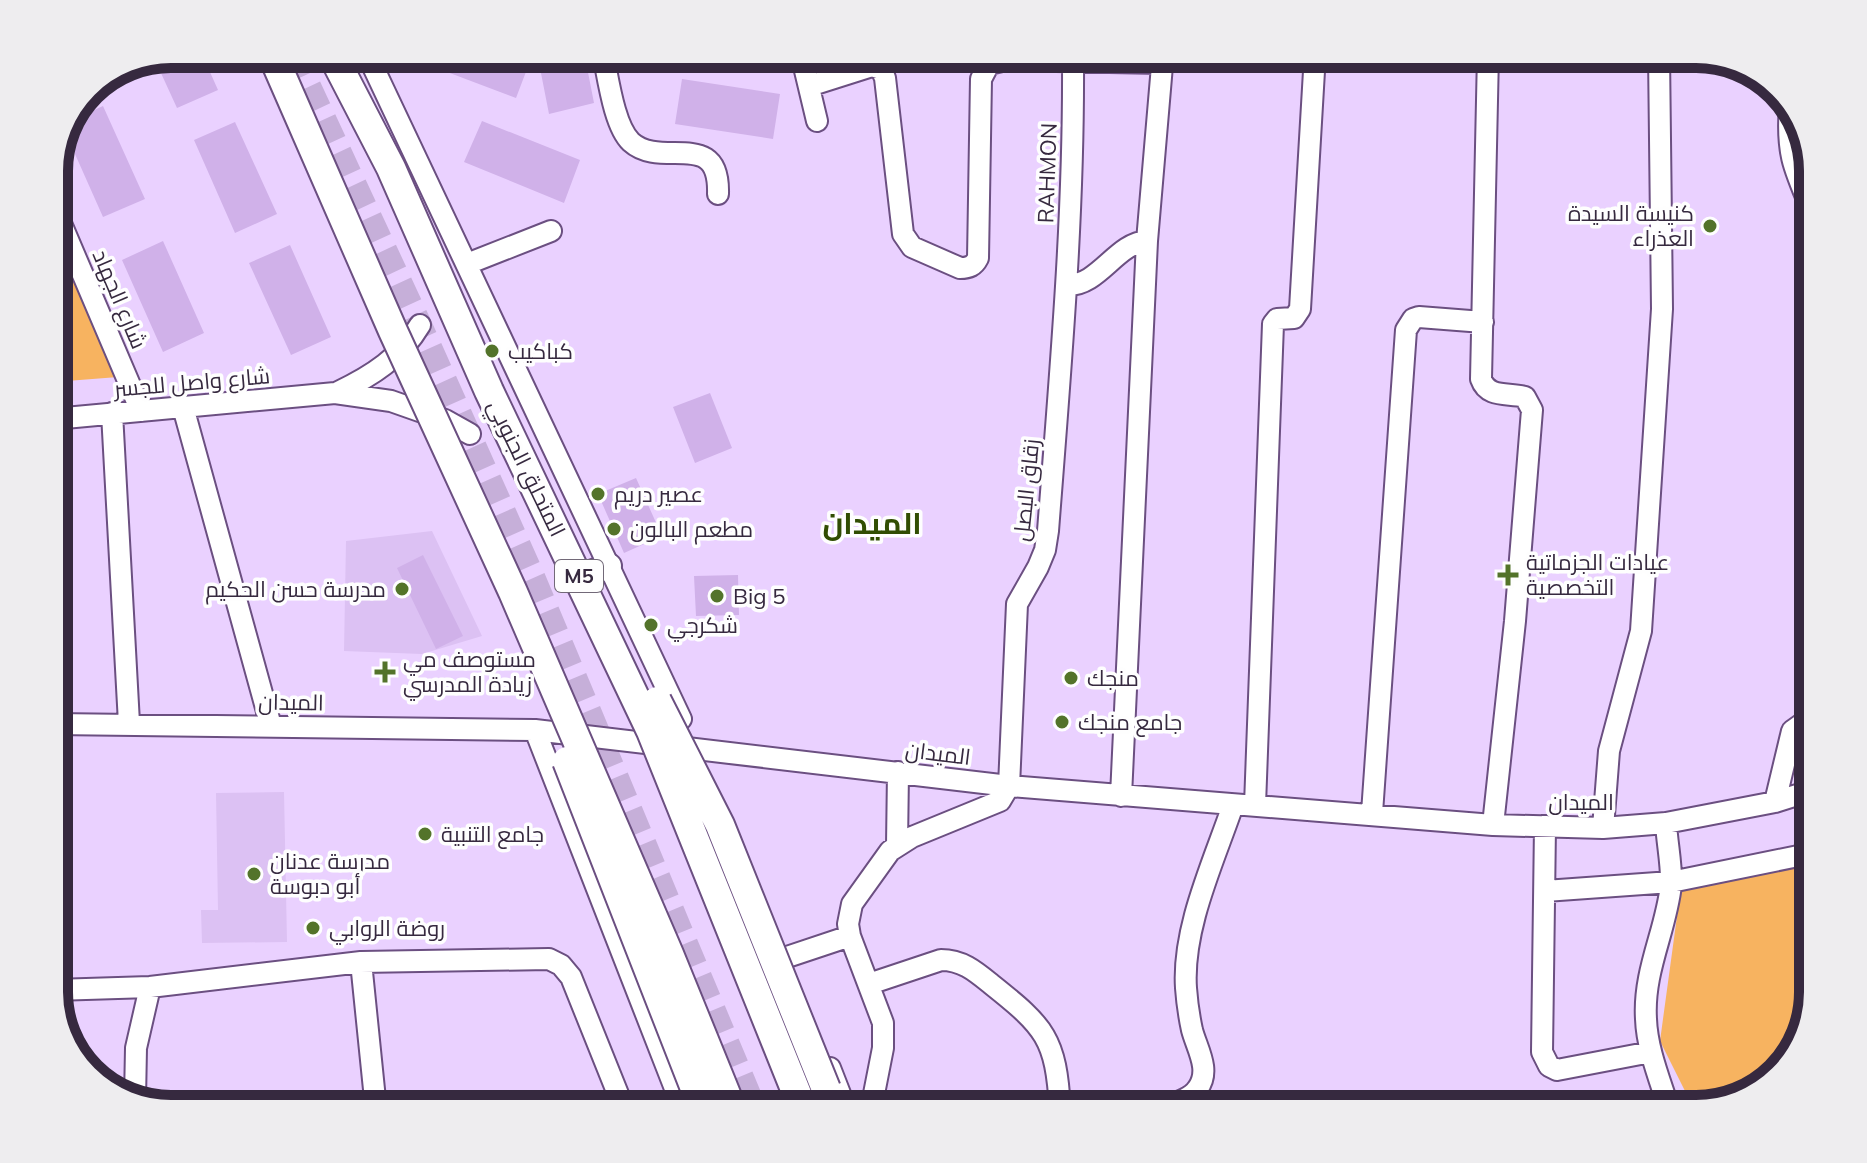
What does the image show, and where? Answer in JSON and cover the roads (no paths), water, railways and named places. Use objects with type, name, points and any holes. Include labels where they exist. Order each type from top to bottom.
[{"type":"highway","points":[[278,68],[393,331],[513,592],[726,1095]]},
{"type":"highway","name":"المتحلق الجنوبي","points":[[339,68],[391,168],[489,391],[582,576],[651,731],[797,1095]]},
{"type":"highway","points":[[582,576],[642,675],[720,825],[826,1089]]},
{"type":"highway","points":[[513,592],[562,748],[697,1095]]},
{"type":"main road","points":[[582,576],[609,566]]},
{"type":"street","points":[[374,68],[717,795],[840,1095]]},
{"type":"street","points":[[607,68],[625,134],[641,148],[705,157],[716,169],[718,194]]},
{"type":"street","points":[[804,68],[817,121]]},
{"type":"street","points":[[809,86],[866,68]]},
{"type":"street","points":[[878,68],[885,78],[903,234],[912,247],[960,268],[967,268],[974,264],[978,251],[983,71],[986,68]]},
{"type":"street","name":"RAHMON","points":[[1067,285],[1073,68]]},
{"type":"street","points":[[1121,796],[1147,241],[1162,68]]},
{"type":"street","points":[[1255,805],[1273,324],[1281,318],[1294,318],[1300,309],[1314,68]]},
{"type":"street","points":[[1488,68],[1481,379],[1493,393],[1525,397],[1532,410],[1515,621],[1493,825]]},
{"type":"street","points":[[1603,828],[1609,751],[1641,631],[1662,309],[1659,68]]},
{"type":"street","points":[[1789,127],[1793,166],[1799,180]]},
{"type":"street","points":[[467,264],[551,231]]},
{"type":"street","name":"شارع الجهاد","points":[[68,240],[141,411]]},
{"type":"street","points":[[1067,285],[1085,282],[1134,245],[1147,241]]},
{"type":"street","name":"زقاق البصل","points":[[1009,786],[1017,604],[1038,567],[1048,531],[1067,285]]},
{"type":"street","points":[[1372,813],[1406,330],[1413,319],[1419,317],[1483,322]]},
{"type":"street","name":"شارع واصل للجسر","points":[[335,393],[378,371],[412,339],[420,325]]},
{"type":"street","name":"شارع واصل للجسر","points":[[68,418],[335,393],[391,401],[445,420],[470,434]]},
{"type":"street","points":[[183,407],[271,726]]},
{"type":"street","points":[[112,413],[129,723]]},
{"type":"street","name":"الميدان","points":[[68,724],[535,730],[1009,786],[1493,825],[1603,828],[1666,823],[1799,794]]},
{"type":"street","points":[[1775,802],[1792,731],[1799,726]]},
{"type":"street","points":[[535,730],[678,1095]]},
{"type":"street","points":[[897,845],[898,772]]},
{"type":"street","points":[[874,1095],[885,1037],[883,1023],[850,936],[848,924],[852,904],[883,859],[897,845],[1000,801],[1009,786]]},
{"type":"street","points":[[1193,1095],[1204,1076],[1187,1004],[1186,952],[1233,805]]},
{"type":"street","points":[[1665,1095],[1651,1052],[1646,1019],[1649,969],[1667,909],[1671,882],[1666,823]]},
{"type":"street","points":[[1545,826],[1544,1060],[1557,1070],[1651,1052]]},
{"type":"street","points":[[1545,891],[1671,882],[1799,856]]},
{"type":"street","points":[[742,972],[850,936]]},
{"type":"street","points":[[68,990],[150,987],[361,962],[549,959],[561,965],[571,977],[613,1095]]},
{"type":"street","points":[[869,984],[941,960],[968,966],[1029,1014],[1039,1027],[1054,1058],[1059,1095]]},
{"type":"street","points":[[361,962],[375,1095]]},
{"type":"street","points":[[135,1089],[136,1048],[150,987]]},
{"type":"tunnel","points":[[301,68],[534,579],[749,1095]]},
{"type":"place","name":"كنيسة السيدة العذراء","points":[[1710,226]]},
{"type":"place","name":"كباكيب","points":[[492,351]]},
{"type":"place","name":"عصير دريم","points":[[598,494]]},
{"type":"place","name":"مطعم البالون","points":[[614,529]]},
{"type":"place","name":"عيادات الجزماتية التخصصية","points":[[1508,575]]},
{"type":"place","name":"مدرسة حسن الحكيم","points":[[402,589]]},
{"type":"place","name":"Big 5","points":[[717,596]]},
{"type":"place","name":"شكرجي","points":[[651,625]]},
{"type":"place","name":"مستوصف مي زيادة المدرسي","points":[[385,672]]},
{"type":"place","name":"منجك","points":[[1071,678]]},
{"type":"place","name":"جامع منجك","points":[[1062,722]]},
{"type":"place","name":"جامع التنبية","points":[[425,834]]},
{"type":"place","name":"مدرسة عدنان أبو دبوسة","points":[[254,874]]},
{"type":"place","name":"روضة الروابي","points":[[313,928]]},
{"type":"district","name":"الميدان","points":[[872,524]]}]
